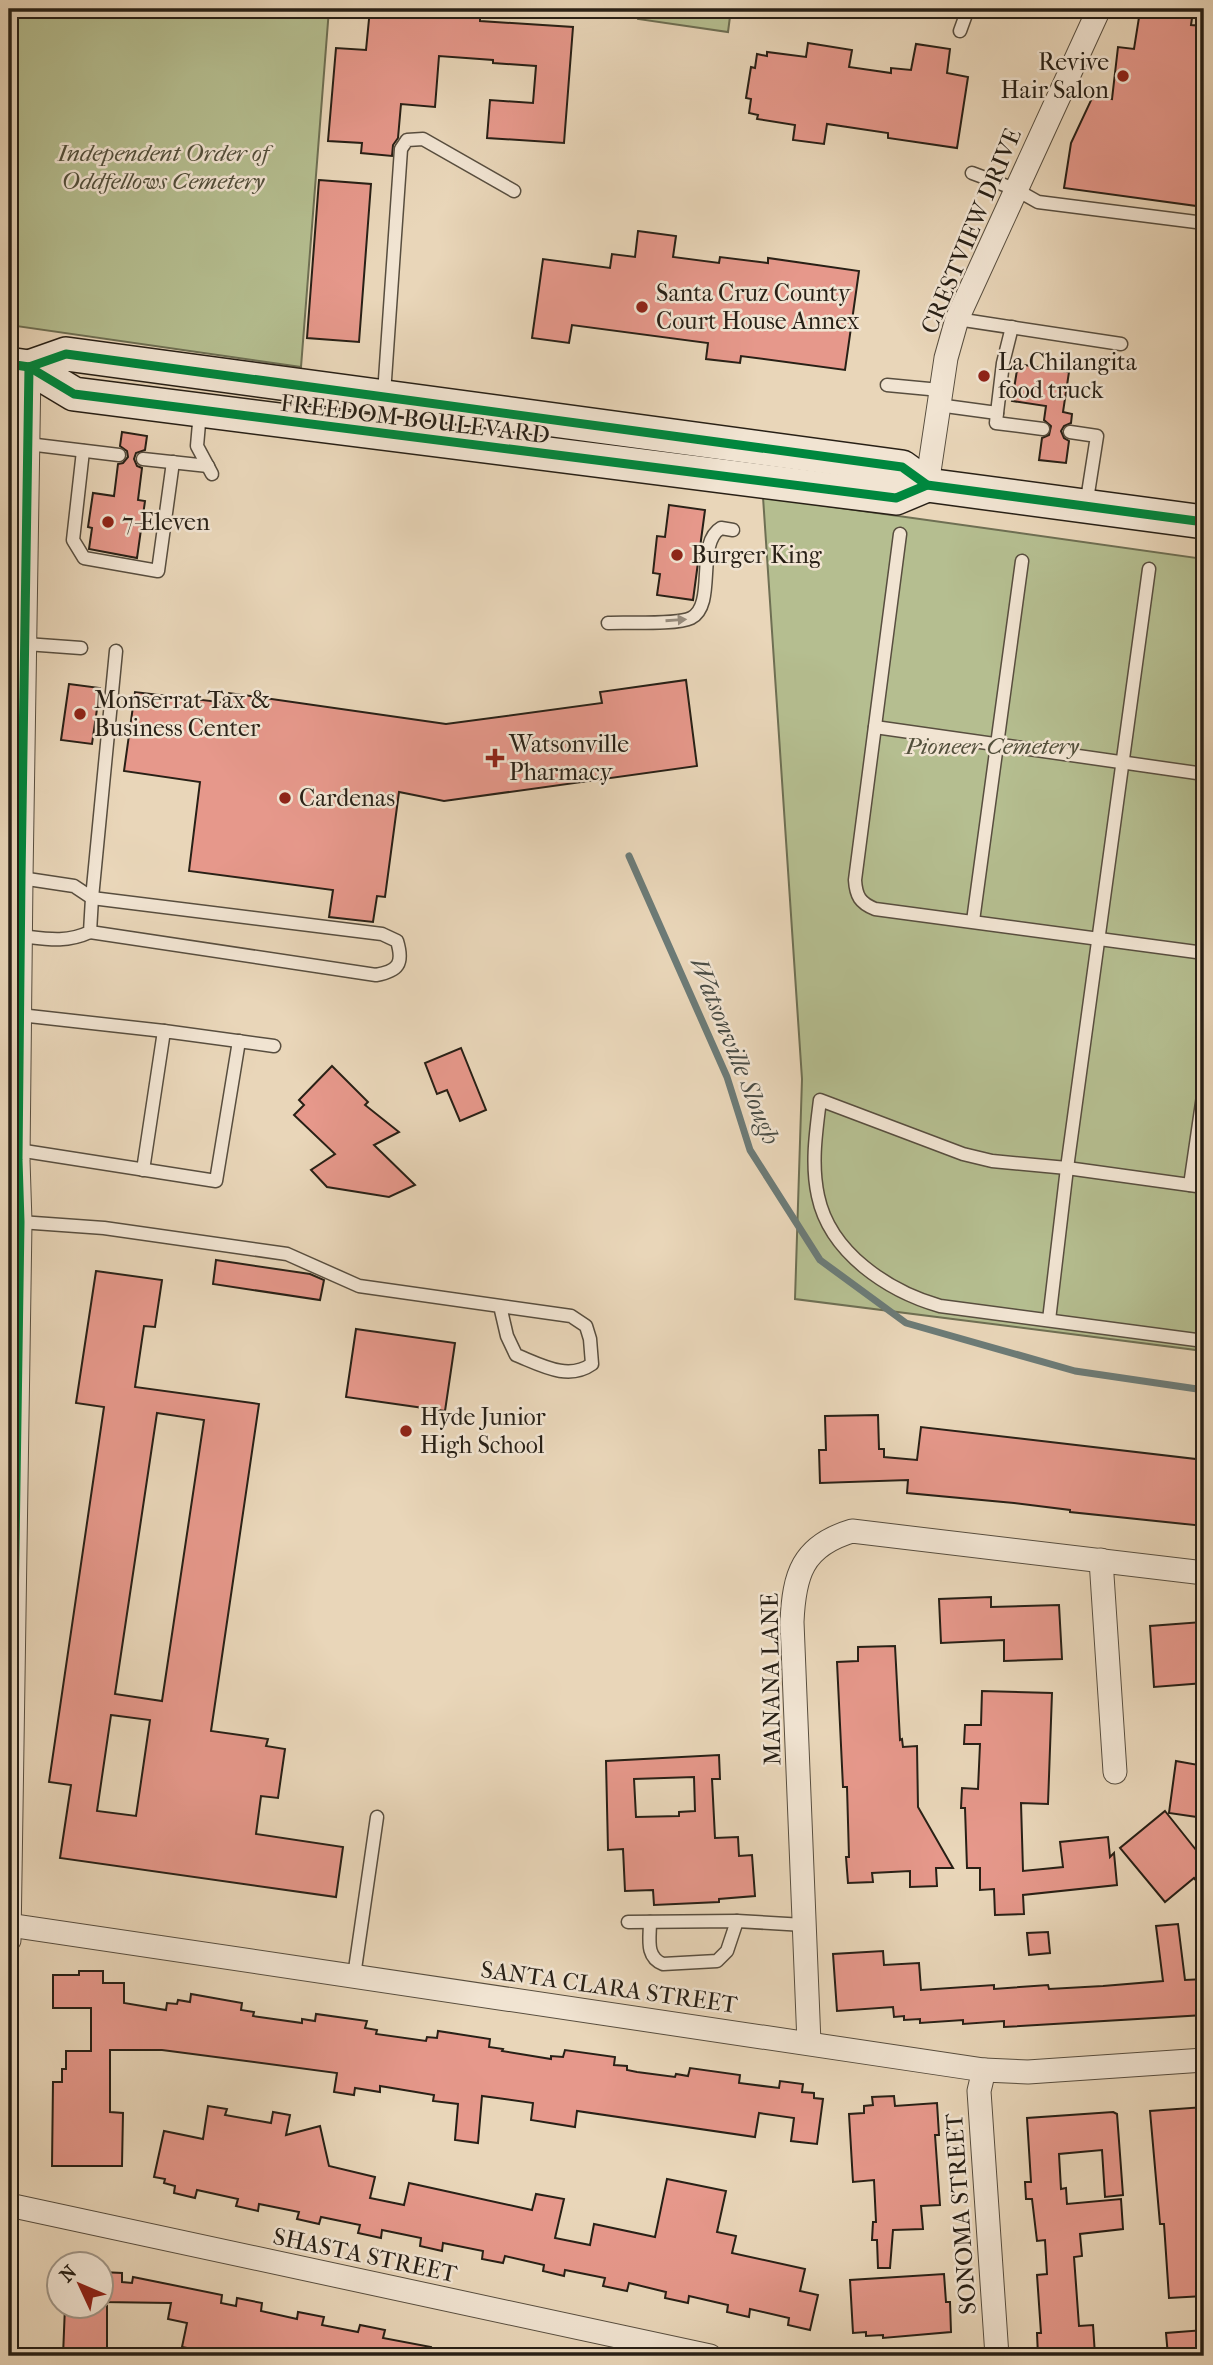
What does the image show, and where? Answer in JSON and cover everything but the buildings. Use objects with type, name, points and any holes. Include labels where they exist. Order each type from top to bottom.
[{"type":"main road","name":"FREEDOM BOULEVARD","points":[[19,365],[66,354],[902,467],[927,485],[1204,522]]},
{"type":"main road","name":"FREEDOM BOULEVARD","points":[[19,365],[74,394],[200,411],[896,498],[927,485]]},
{"type":"street","name":"CRESTVIEW DRIVE","points":[[927,485],[946,358],[957,319],[1099,9]]},
{"type":"street","points":[[9,1940],[14,1074],[20,1015],[21,936],[18,641],[28,444],[19,365]]},
{"type":"street","name":"MANANA LANE","points":[[809,2043],[792,1622],[795,1584],[802,1565],[816,1549],[833,1537],[852,1531],[1204,1573]]},
{"type":"street","points":[[1101,1560],[1115,1772]]},
{"type":"street","name":"SANTA CLARA STREET","points":[[9,1925],[984,2070],[1040,2072],[1204,2060]]},
{"type":"street","name":"SONOMA STREET","points":[[984,2070],[979,2091],[997,2356]]},
{"type":"street","name":"SHASTA STREET","points":[[9,2205],[710,2356]]},
{"type":"lane","points":[[960,31],[968,9]]},
{"type":"lane","points":[[384,398],[401,149],[407,140],[423,139],[514,191]]},
{"type":"lane","points":[[972,173],[1015,189],[1038,202],[1204,223]]},
{"type":"lane","points":[[957,319],[1121,344]]},
{"type":"lane","points":[[1012,327],[1003,363],[996,423],[1043,429]]},
{"type":"lane","points":[[887,385],[997,413]]},
{"type":"lane","points":[[144,459],[210,470],[197,446],[200,411]]},
{"type":"lane","points":[[1070,432],[1097,436],[1086,506]]},
{"type":"lane","points":[[28,444],[119,455]]},
{"type":"lane","points":[[83,451],[73,540],[84,558],[159,571],[173,462]]},
{"type":"lane","points":[[608,623],[683,620],[696,615],[702,604],[713,536],[721,527],[733,530]]},
{"type":"lane","points":[[900,534],[855,880],[859,898],[875,909],[1204,953]]},
{"type":"lane","points":[[973,921],[1022,561]]},
{"type":"lane","points":[[1049,1320],[1067,1168],[1149,569]]},
{"type":"lane","points":[[18,641],[81,648]]},
{"type":"lane","points":[[90,932],[116,651]]},
{"type":"lane","points":[[874,727],[1204,774]]},
{"type":"lane","points":[[21,877],[74,886],[92,898],[382,934],[397,941],[401,953],[399,963],[391,972],[376,975],[90,932],[75,939],[21,936]]},
{"type":"lane","points":[[20,1015],[274,1046]]},
{"type":"lane","points":[[143,1170],[164,1031]]},
{"type":"lane","points":[[15,1157],[143,1170],[216,1181],[239,1041]]},
{"type":"lane","points":[[1190,1185],[1204,1089]]},
{"type":"lane","points":[[1204,1187],[1067,1168],[992,1161],[963,1154],[820,1100],[814,1148],[818,1198],[832,1231],[860,1264],[897,1289],[929,1303],[1204,1341]]},
{"type":"lane","points":[[14,1222],[104,1228],[287,1254],[359,1286],[571,1316],[586,1326],[592,1364],[582,1371],[565,1373],[516,1355],[507,1336],[500,1306]]},
{"type":"lane","points":[[354,1976],[377,1817]]},
{"type":"lane","points":[[628,1922],[737,1921],[804,1925]]},
{"type":"lane","points":[[650,1922],[651,1954],[655,1961],[663,1964],[717,1961],[727,1951],[737,1921]]},
{"type":"green space","name":"Independent Order of Oddfellows Cemetery","points":[[9,9],[329,9],[301,367],[9,325]]},
{"type":"green space","points":[[639,9],[731,9],[728,32],[638,19]]},
{"type":"green space","name":"Pioneer Cemetery","points":[[763,497],[1204,559],[1204,1351],[795,1299],[802,1079]]},
{"type":"waterway","name":"Watsonville Slough","points":[[629,856],[727,1077],[750,1150],[820,1260],[906,1323],[1075,1371],[1204,1390]]},
{"type":"cycle path","points":[[29,367],[66,354],[902,467],[927,485],[1204,522]]},
{"type":"cycle path","points":[[9,364],[29,367],[74,394],[896,498],[927,485]]},
{"type":"cycle path","points":[[9,1940],[29,367]]},
{"type":"place","name":"Revive Hair Salon","points":[[1123,76]]},
{"type":"place","name":"Santa Cruz County Court House Annex","points":[[642,307]]},
{"type":"place","name":"La Chilangita food truck","points":[[984,376]]},
{"type":"place","name":"7-Eleven","points":[[108,522]]},
{"type":"place","name":"Burger King","points":[[677,555]]},
{"type":"place","name":"Monserrat Tax & Business Center","points":[[80,714]]},
{"type":"place","name":"Watsonville Pharmacy","points":[[495,758]]},
{"type":"place","name":"Cardenas","points":[[285,798]]},
{"type":"place","name":"Hyde Junior High School","points":[[406,1431]]}]
